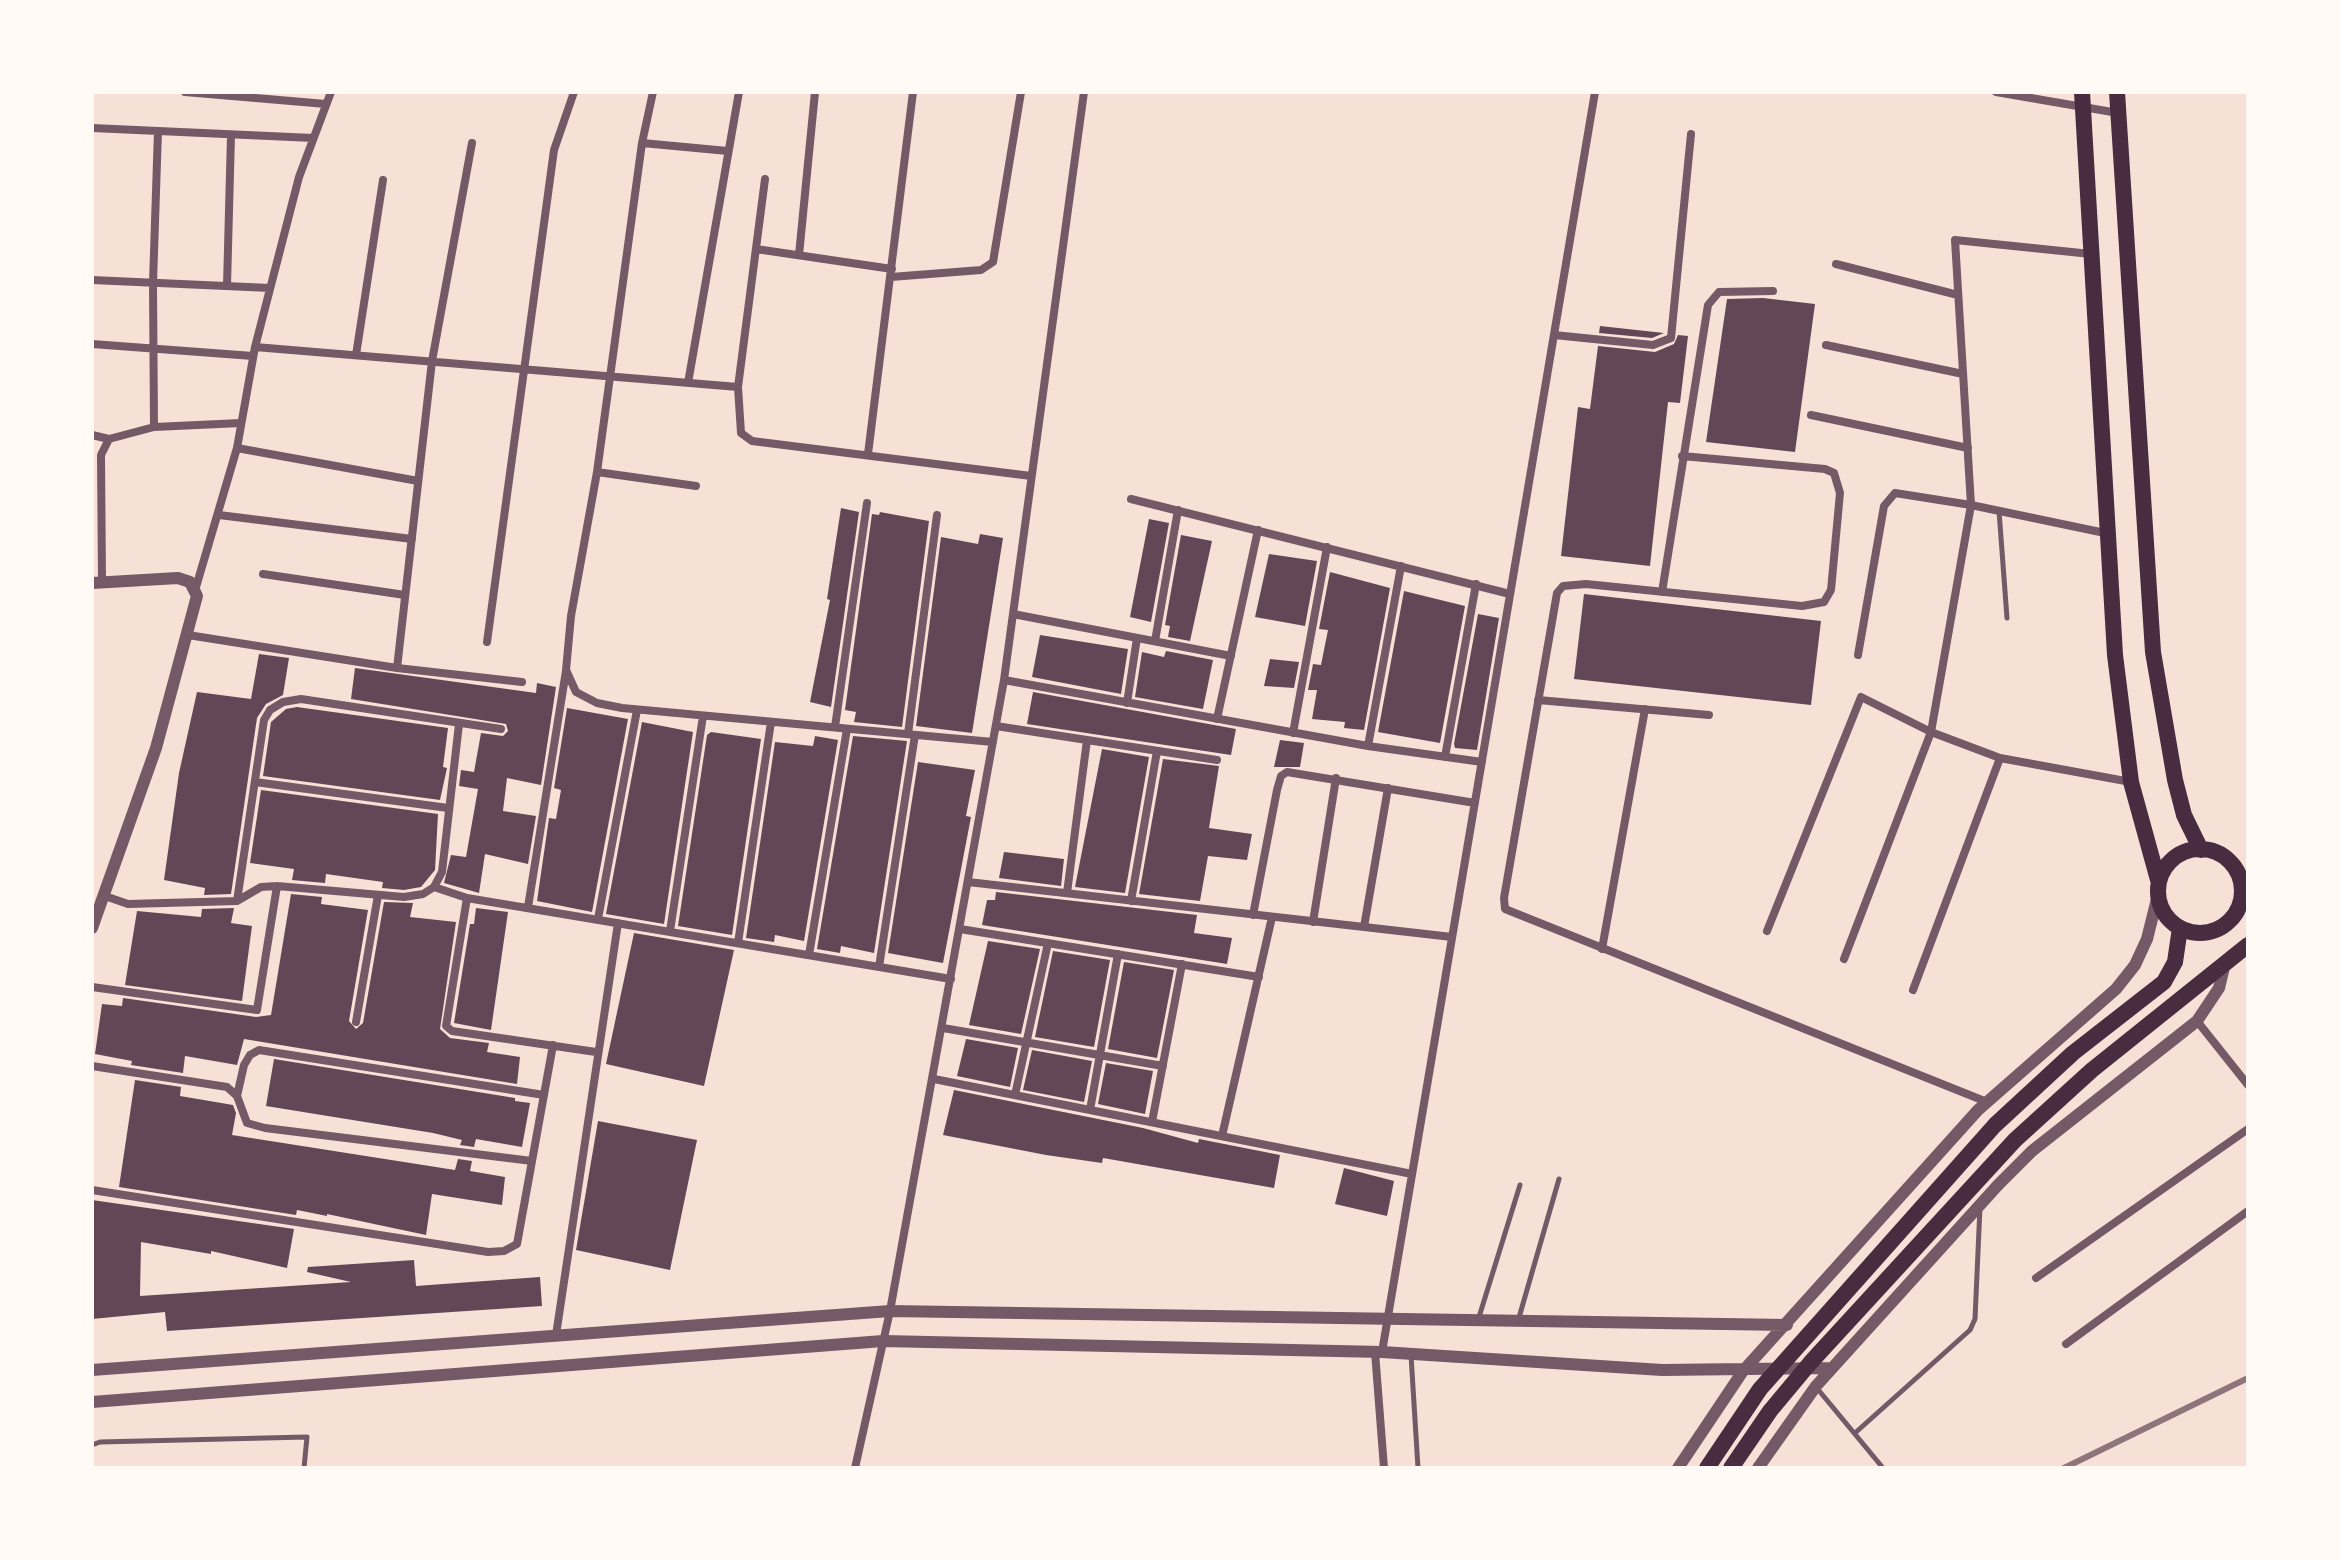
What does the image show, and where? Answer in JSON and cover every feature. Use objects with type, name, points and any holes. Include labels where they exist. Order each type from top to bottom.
[{"type":"main road","points":[[2082,92],[2093,254],[2105,533],[2115,655],[2131,782],[2162,908],[2180,928],[2193,932],[2219,928],[2230,920],[2244,900],[2236,869],[2214,852],[2201,850],[2175,858],[2158,887]]},
{"type":"main road","points":[[2117,92],[2153,652],[2175,780],[2184,815],[2201,850]]},
{"type":"main road","points":[[1707,1468],[1760,1389],[1995,1125],[2073,1053],[2164,982],[2175,962],[2180,928]]},
{"type":"main road","points":[[1731,1468],[1770,1411],[1810,1363],[1995,1161],[2092,1070],[2248,945]]},
{"type":"street","points":[[185,92],[292,97],[326,104]]},
{"type":"street","points":[[92,928],[98,897],[156,748],[196,609],[196,587],[237,448],[254,352],[270,288],[299,177],[331,92]]},
{"type":"street","points":[[487,642],[554,150],[574,92]]},
{"type":"street","points":[[528,907],[566,670],[571,616],[597,472],[642,143],[653,92]]},
{"type":"street","points":[[688,383],[739,92]]},
{"type":"street","points":[[799,255],[815,92]]},
{"type":"street","points":[[868,454],[913,92]]},
{"type":"street","points":[[756,249],[891,273],[981,270],[993,262],[1021,92]]},
{"type":"street","points":[[855,1468],[890,1311],[934,1079],[1004,680],[1084,92]]},
{"type":"street","points":[[1384,1468],[1379,1352],[1388,1319],[1595,92]]},
{"type":"street","points":[[1996,92],[2083,110],[2119,114]]},
{"type":"street","points":[[92,128],[313,138]]},
{"type":"street","points":[[154,427],[156,349],[153,283],[158,131]]},
{"type":"street","points":[[1554,335],[1653,345],[1671,338],[1691,134]]},
{"type":"street","points":[[227,286],[231,135]]},
{"type":"street","points":[[397,668],[432,361],[472,143]]},
{"type":"street","points":[[642,143],[728,151]]},
{"type":"street","points":[[765,179],[738,387],[741,433],[752,441],[1031,476]]},
{"type":"street","points":[[356,355],[383,180]]},
{"type":"street","points":[[1844,959],[1931,732],[1971,505],[1955,240],[2093,254]]},
{"type":"street","points":[[1836,264],[1958,295]]},
{"type":"street","points":[[92,280],[270,288]]},
{"type":"street","points":[[1662,592],[1708,305],[1719,292],[1773,291]]},
{"type":"street","points":[[92,344],[356,355],[738,387]]},
{"type":"street","points":[[1826,345],[1963,374]]},
{"type":"street","points":[[1811,415],[1968,448]]},
{"type":"street","points":[[92,435],[109,439],[154,427],[241,423]]},
{"type":"street","points":[[109,439],[101,455],[97,582],[178,578],[196,587]]},
{"type":"street","points":[[237,448],[418,481]]},
{"type":"street","points":[[1682,456],[1825,469],[1834,473],[1840,493],[1831,590],[1824,602],[1802,606],[1586,584],[1563,586],[1557,593],[1504,898],[1505,909],[1987,1102]]},
{"type":"street","points":[[597,472],[696,486]]},
{"type":"street","points":[[1858,655],[1884,506],[1889,496],[1902,492],[2105,533]]},
{"type":"street","points":[[1131,499],[1510,594]]},
{"type":"street","points":[[835,727],[867,503]]},
{"type":"street","points":[[1155,641],[1178,510]]},
{"type":"street","points":[[219,515],[412,539]]},
{"type":"street","points":[[879,967],[937,515]]},
{"type":"street","points":[[1217,719],[1258,530]]},
{"type":"street","points":[[1293,733],[1327,547]]},
{"type":"street","points":[[1368,746],[1401,566]]},
{"type":"street","points":[[263,574],[405,595]]},
{"type":"street","points":[[1445,757],[1476,584]]},
{"type":"street","points":[[1013,614],[1231,656]]},
{"type":"street","points":[[188,635],[397,668],[522,682]]},
{"type":"street","points":[[1127,703],[1137,638]]},
{"type":"street","points":[[566,670],[576,692],[597,703],[637,710],[993,742]]},
{"type":"street","points":[[1004,680],[1368,746],[1482,762]]},
{"type":"street","points":[[1767,931],[1861,697],[1931,732],[2000,758],[2131,782]]},
{"type":"street","points":[[237,901],[264,720],[270,710],[283,702],[301,699],[501,729]]},
{"type":"street","points":[[1538,700],[1709,715]]},
{"type":"street","points":[[1602,949],[1645,709]]},
{"type":"street","points":[[598,919],[637,710]]},
{"type":"street","points":[[670,931],[703,716]]},
{"type":"street","points":[[738,943],[771,722]]},
{"type":"street","points":[[98,897],[128,904],[237,901],[261,887],[277,886],[404,897],[423,894],[434,887],[442,872],[459,724]]},
{"type":"street","points":[[996,726],[1217,760]]},
{"type":"street","points":[[809,955],[847,729]]},
{"type":"street","points":[[1067,893],[1087,740]]},
{"type":"street","points":[[1131,901],[1157,751]]},
{"type":"street","points":[[1913,990],[2000,758]]},
{"type":"street","points":[[1253,915],[1281,776],[1298,771],[1475,803]]},
{"type":"street","points":[[1313,922],[1336,778]]},
{"type":"street","points":[[255,782],[448,808]]},
{"type":"street","points":[[1364,927],[1388,788]]},
{"type":"street","points":[[968,882],[1452,937]]},
{"type":"street","points":[[92,987],[257,1010],[277,886]]},
{"type":"street","points":[[434,887],[467,898],[951,979]]},
{"type":"street","points":[[1678,1468],[1743,1371],[1987,1102],[2116,989],[2135,965],[2147,939],[2158,887]]},
{"type":"street","points":[[356,1022],[378,895]]},
{"type":"street","points":[[467,898],[446,1026],[452,1031],[596,1052]]},
{"type":"street","points":[[1222,1136],[1272,917]]},
{"type":"street","points":[[556,1335],[596,1052],[618,923]]},
{"type":"street","points":[[960,929],[1259,977]]},
{"type":"street","points":[[1015,1095],[1048,943]]},
{"type":"street","points":[[1090,1110],[1118,954]]},
{"type":"street","points":[[1758,1468],[1816,1386],[1980,1204],[2032,1151],[2197,1021],[2215,997],[2225,963]]},
{"type":"street","points":[[1152,1122],[1182,964]]},
{"type":"street","points":[[2197,1021],[2248,1085]]},
{"type":"street","points":[[943,1028],[1163,1066]]},
{"type":"street","points":[[92,1190],[496,1251],[517,1244],[553,1045]]},
{"type":"street","points":[[237,1096],[244,1065],[250,1055],[259,1050],[544,1095]]},
{"type":"street","points":[[92,1066],[227,1087],[237,1096],[247,1123],[265,1128],[532,1161]]},
{"type":"street","points":[[934,1079],[1412,1174]]},
{"type":"street","points":[[2036,1278],[2248,1129]]},
{"type":"street","points":[[2066,1344],[2248,1211]]},
{"type":"street","points":[[92,1370],[890,1311],[1609,1325],[1787,1325]]},
{"type":"street","points":[[92,1402],[883,1341],[1379,1352],[1662,1370],[1832,1368]]},
{"type":"lane","points":[[1999,511],[2007,618]]},
{"type":"lane","points":[[1517,1322],[1559,1179]]},
{"type":"lane","points":[[1478,1321],[1520,1185]]},
{"type":"lane","points":[[1855,1433],[1970,1330],[1975,1319],[1980,1204]]},
{"type":"lane","points":[[1411,1354],[1418,1468]]},
{"type":"lane","points":[[1816,1386],[1883,1468]]},
{"type":"lane","points":[[92,1445],[100,1442],[307,1437],[304,1468]]},
{"type":"building","points":[[1763,298],[1815,304],[1795,452],[1706,442],[1727,299]]},
{"type":"building","points":[[1600,326],[1664,333],[1652,338],[1599,333]]},
{"type":"building","points":[[1678,335],[1688,336],[1680,403],[1668,402],[1650,566],[1561,556],[1578,407],[1590,409],[1598,346],[1655,352],[1674,344]]},
{"type":"building","points":[[841,508],[859,512],[831,707],[810,702],[830,600],[827,599]]},
{"type":"building","points":[[880,512],[929,521],[902,727],[854,722],[856,712],[845,710],[872,514],[879,515]]},
{"type":"building","points":[[1149,519],[1169,523],[1151,622],[1130,617]]},
{"type":"building","points":[[980,534],[1003,538],[972,733],[916,726],[941,537],[978,544]]},
{"type":"building","points":[[1181,535],[1212,541],[1190,641],[1168,637],[1170,626],[1165,625]]},
{"type":"building","points":[[1269,554],[1317,561],[1305,626],[1255,617]]},
{"type":"building","points":[[1330,572],[1390,588],[1364,730],[1344,728],[1345,722],[1312,719],[1317,690],[1308,690],[1313,664],[1321,665],[1328,630],[1319,629]]},
{"type":"building","points":[[1404,591],[1465,606],[1440,743],[1378,732]]},
{"type":"building","points":[[1584,594],[1821,621],[1811,705],[1574,679]]},
{"type":"building","points":[[1478,614],[1499,618],[1477,750],[1455,748],[1454,744]]},
{"type":"building","points":[[1040,635],[1128,649],[1121,694],[1032,677]]},
{"type":"building","points":[[1166,651],[1213,660],[1203,709],[1135,697],[1142,652],[1164,657]]},
{"type":"building","points":[[259,654],[289,658],[283,695],[266,704],[257,718],[231,894],[204,895],[205,888],[164,880],[179,773],[197,692],[251,699]]},
{"type":"building","points":[[1270,659],[1299,662],[1294,688],[1264,686]]},
{"type":"building","points":[[355,668],[536,693],[537,683],[556,687],[541,785],[507,778],[503,811],[536,816],[528,864],[485,854],[479,893],[444,883],[451,855],[466,857],[478,789],[459,786],[461,770],[474,772],[481,733],[503,736],[508,731],[506,724],[351,699]]},
{"type":"building","points":[[1033,692],[1236,729],[1231,755],[1027,724]]},
{"type":"building","points":[[297,707],[448,728],[443,767],[447,768],[440,800],[263,776],[271,722],[286,709]]},
{"type":"building","points":[[567,708],[628,719],[592,912],[537,901],[549,818],[556,819],[561,790],[554,788]]},
{"type":"building","points":[[642,722],[693,732],[664,924],[606,914]]},
{"type":"building","points":[[711,732],[761,739],[732,935],[678,926],[707,735]]},
{"type":"building","points":[[815,736],[838,740],[804,941],[775,935],[774,942],[746,938],[775,742],[813,746]]},
{"type":"building","points":[[853,736],[907,741],[874,953],[841,946],[840,953],[817,949]]},
{"type":"building","points":[[1280,740],[1304,743],[1300,767],[1274,767]]},
{"type":"building","points":[[1102,749],[1149,757],[1125,893],[1075,887]]},
{"type":"building","points":[[1163,759],[1219,766],[1209,828],[1252,834],[1247,860],[1208,856],[1200,901],[1139,894]]},
{"type":"building","points":[[918,762],[975,770],[966,816],[971,817],[943,963],[888,953]]},
{"type":"building","points":[[261,790],[438,814],[435,870],[421,887],[404,890],[382,888],[383,882],[326,874],[325,883],[292,880],[294,869],[250,863]]},
{"type":"building","points":[[1004,852],[1064,859],[1061,886],[999,878]]},
{"type":"building","points":[[996,892],[1197,915],[1194,933],[1232,938],[1227,964],[982,925],[987,900],[995,900]]},
{"type":"building","points":[[291,894],[322,897],[321,904],[368,910],[349,1021],[356,1029],[363,1023],[384,902],[413,903],[410,917],[456,922],[440,1029],[450,1038],[489,1043],[487,1052],[520,1057],[517,1084],[244,1039],[237,1065],[185,1056],[183,1073],[131,1065],[132,1061],[95,1054],[102,1004],[122,1006],[123,998],[256,1017],[271,1015]]},
{"type":"building","points":[[234,908],[231,923],[252,926],[242,1001],[125,985],[137,911],[201,917],[202,909]]},
{"type":"building","points":[[476,908],[508,912],[491,1030],[454,1023],[470,924],[474,924]]},
{"type":"building","points":[[634,933],[734,950],[704,1086],[606,1064]]},
{"type":"building","points":[[988,941],[1040,949],[1021,1034],[969,1025]]},
{"type":"building","points":[[1053,951],[1110,960],[1094,1047],[1035,1037]]},
{"type":"building","points":[[1124,962],[1174,970],[1157,1058],[1108,1049]]},
{"type":"building","points":[[966,1039],[1018,1048],[1010,1087],[957,1076]]},
{"type":"building","points":[[1032,1050],[1092,1061],[1084,1102],[1023,1090]]},
{"type":"building","points":[[274,1059],[530,1103],[522,1147],[476,1139],[474,1147],[460,1145],[462,1140],[433,1133],[266,1106]]},
{"type":"building","points":[[1106,1063],[1153,1071],[1145,1114],[1098,1104]]},
{"type":"building","points":[[135,1080],[181,1087],[180,1096],[233,1105],[236,1113],[232,1135],[455,1170],[458,1159],[472,1161],[470,1171],[505,1177],[502,1205],[432,1194],[426,1235],[327,1214],[297,1210],[296,1215],[119,1187]]},
{"type":"building","points":[[954,1090],[1143,1128],[1198,1143],[1199,1139],[1280,1155],[1274,1188],[1103,1158],[1102,1163],[1046,1155],[943,1135]]},
{"type":"building","points":[[598,1121],[697,1140],[670,1270],[576,1250]]},
{"type":"building","points":[[1344,1168],[1394,1181],[1387,1216],[1335,1204]]},
{"type":"building","points":[[92,1200],[294,1229],[287,1268],[211,1251],[211,1254],[141,1242],[140,1296],[351,1282],[307,1272],[308,1267],[414,1260],[416,1286],[540,1277],[542,1306],[167,1331],[165,1312],[92,1319]]},
{"type":"railway","points":[[2064,1468],[2248,1378]]}]
